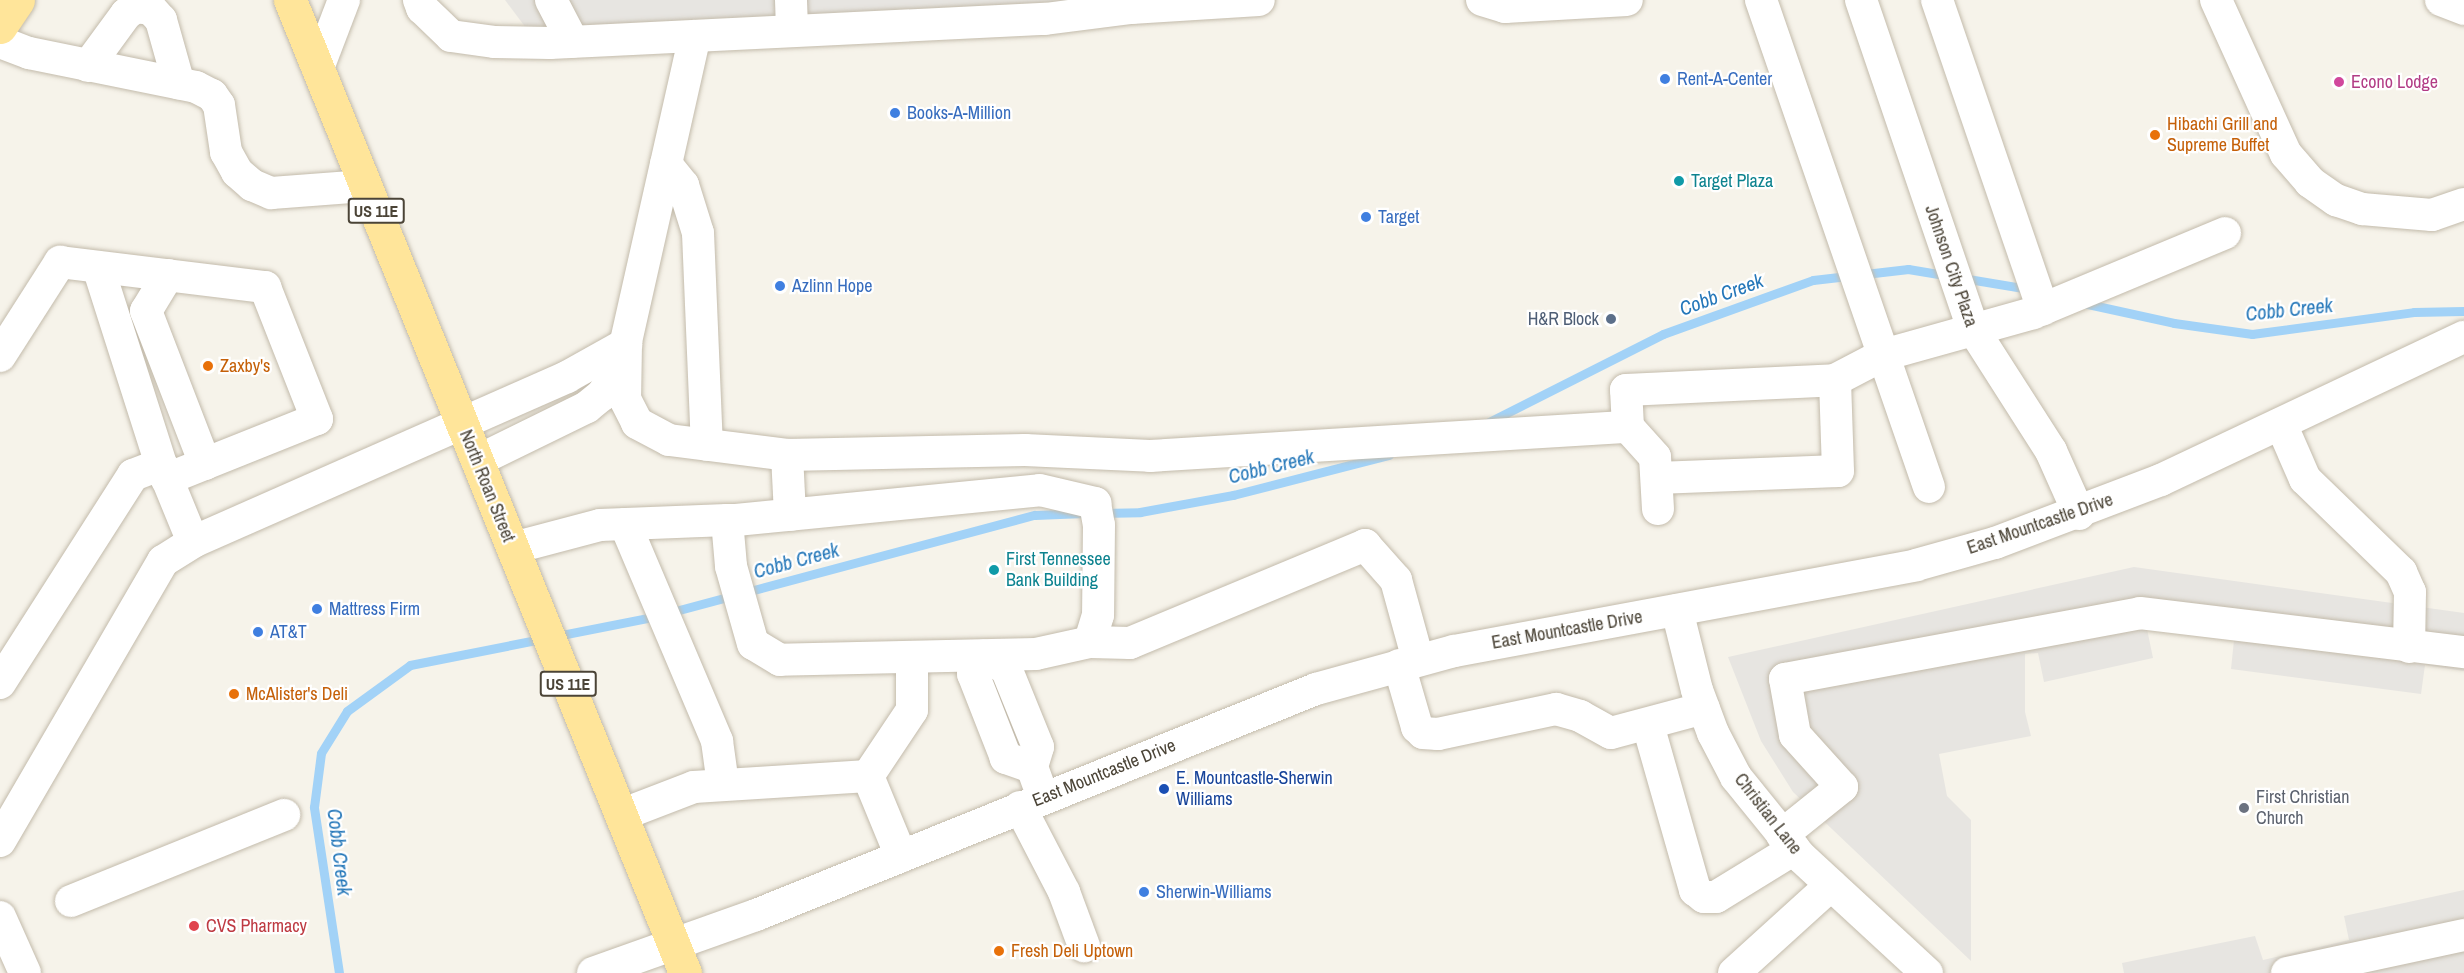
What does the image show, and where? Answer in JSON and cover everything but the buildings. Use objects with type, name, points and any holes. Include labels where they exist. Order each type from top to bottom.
[{"type":"main road","points":[[0,27],[18,0]]},
{"type":"main road","name":"North Roan Street","points":[[290,0],[679,959]]},
{"type":"street","points":[[318,68],[345,0]]},
{"type":"street","points":[[419,0],[422,8],[451,36],[494,42],[573,42],[1045,19],[1131,8],[1259,0]]},
{"type":"street","points":[[551,0],[573,42]]},
{"type":"street","points":[[791,0],[792,32]]},
{"type":"street","points":[[1482,0],[1505,7],[1627,0]]},
{"type":"street","points":[[1761,0],[1929,487]]},
{"type":"street","name":"Johnson City Plaza","points":[[1861,0],[1973,329],[1992,364],[2045,441],[2079,513]]},
{"type":"street","points":[[1937,0],[2043,309]]},
{"type":"street","points":[[2216,0],[2286,154],[2310,182],[2336,200],[2362,209],[2432,215],[2464,204]]},
{"type":"street","points":[[2441,0],[2464,9]]},
{"type":"street","points":[[88,66],[126,14],[136,7],[151,9],[161,20],[179,84]]},
{"type":"street","points":[[477,461],[595,401],[620,368],[695,36]]},
{"type":"street","points":[[0,42],[29,53],[196,87],[212,95],[219,105],[226,152],[237,172],[252,184],[271,193],[365,186]]},
{"type":"street","points":[[666,164],[693,206],[698,234],[707,445]]},
{"type":"street","points":[[1658,509],[1655,457],[1628,427],[1626,390],[1835,380],[1883,355],[2043,309],[2225,233]]},
{"type":"street","points":[[0,356],[60,262],[264,287],[317,418],[205,464],[133,475],[0,683]]},
{"type":"street","points":[[98,267],[164,472],[193,542]]},
{"type":"street","points":[[168,275],[146,311],[205,464]]},
{"type":"street","name":"East Mountcastle Drive","points":[[593,973],[679,959],[901,856],[1316,689],[1409,663],[1916,565],[2079,513],[2281,424],[2464,337]]},
{"type":"street","points":[[0,841],[163,561],[193,542],[567,377],[626,344]]},
{"type":"street","points":[[626,344],[625,399],[637,423],[669,440],[787,455],[1025,450],[1150,456],[1628,427]]},
{"type":"street","points":[[1657,478],[1838,471],[1835,380]]},
{"type":"street","points":[[2281,424],[2305,479],[2401,572],[2410,592],[2409,647]]},
{"type":"street","points":[[787,455],[790,515]]},
{"type":"street","points":[[513,548],[600,525],[790,515],[1040,490],[1095,503],[1099,525],[1098,615],[1090,642]]},
{"type":"street","points":[[727,520],[731,566],[753,644],[780,660],[912,660],[1036,654],[1090,642],[1130,643],[1365,545],[1396,580],[1417,727],[1423,733],[1438,734],[1556,709],[1580,716],[1611,733],[1648,725],[1704,708]]},
{"type":"street","points":[[625,524],[717,741],[723,784]]},
{"type":"street","name":"Christian Lane","points":[[1677,610],[1704,708],[1736,777],[1788,842],[1927,973]]},
{"type":"street","points":[[1648,725],[1695,890],[1704,897],[1716,897],[1788,842],[1842,787],[1795,735],[1785,679],[2140,613],[2464,652]]},
{"type":"street","points":[[983,656],[1006,668],[1038,747],[1032,767],[1031,802],[1084,946]]},
{"type":"street","points":[[868,776],[912,710],[912,660]]},
{"type":"street","points":[[621,815],[694,787],[868,776]]},
{"type":"street","points":[[868,776],[901,856]]},
{"type":"street","points":[[70,901],[284,815]]},
{"type":"street","points":[[1734,973],[1832,885]]},
{"type":"street","points":[[0,917],[26,973]]},
{"type":"street","points":[[2287,973],[2464,935]]},
{"type":"shaded area","points":[[505,0],[1100,0],[526,28]]},
{"type":"shaded area","points":[[2134,567],[2464,613],[2464,671],[2425,665],[2421,694],[2231,669],[2234,640],[2147,629],[2153,658],[2044,682],[2038,653],[2025,654],[2025,712],[2031,736],[1939,754],[1947,796],[1971,820],[1971,961],[1793,792],[1761,741],[1728,657]]},
{"type":"shaded area","points":[[2464,890],[2464,973],[2124,973],[2122,963],[2255,936],[2263,960],[2349,940],[2344,916]]},
{"type":"waterway","name":"Cobb Creek","points":[[1485,424],[1663,334],[1813,280],[1908,269],[2029,289]]},
{"type":"waterway","name":"Cobb Creek","points":[[2083,303],[2174,323],[2252,334],[2414,312],[2464,311]]},
{"type":"waterway","name":"Cobb Creek","points":[[1101,513],[1140,512],[1233,495],[1389,455]]},
{"type":"waterway","name":"Cobb Creek","points":[[339,973],[314,807],[321,753],[347,711],[410,665],[653,617],[1035,515],[1084,513]]},
{"type":"place","name":"Rent-A-Center","points":[[1665,79]]},
{"type":"place","name":"Econo Lodge","points":[[2339,82]]},
{"type":"place","name":"Books-A-Million","points":[[895,113]]},
{"type":"place","name":"Hibachi Grill and Supreme Buffet","points":[[2155,135]]},
{"type":"place","name":"Target Plaza","points":[[1679,181]]},
{"type":"place","name":"Target","points":[[1366,217]]},
{"type":"place","name":"Azlinn Hope","points":[[780,286]]},
{"type":"place","name":"H&R Block","points":[[1611,319]]},
{"type":"place","name":"Zaxby's","points":[[208,366]]},
{"type":"place","name":"First Tennessee Bank Building","points":[[994,570]]},
{"type":"place","name":"Mattress Firm","points":[[317,609]]},
{"type":"place","name":"AT&T","points":[[258,632]]},
{"type":"place","name":"McAlister's Deli","points":[[234,694]]},
{"type":"place","name":"E. Mountcastle-Sherwin Williams","points":[[1164,789]]},
{"type":"place","name":"First Christian Church","points":[[2244,808]]},
{"type":"place","name":"Sherwin-Williams","points":[[1144,892]]},
{"type":"place","name":"CVS Pharmacy","points":[[194,926]]},
{"type":"place","name":"Fresh Deli Uptown","points":[[999,951]]}]
